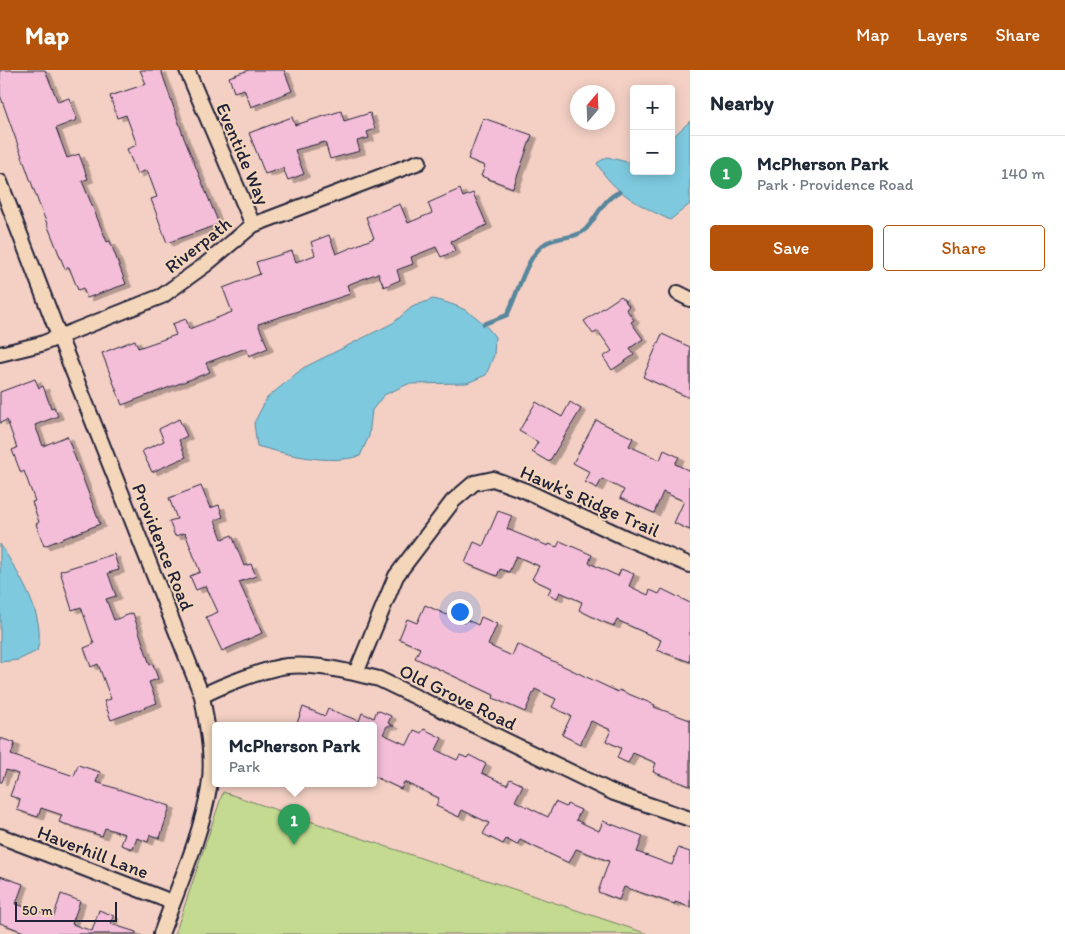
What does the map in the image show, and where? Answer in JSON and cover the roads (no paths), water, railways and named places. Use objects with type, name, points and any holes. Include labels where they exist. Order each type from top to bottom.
[{"type":"street","name":"Eventide Way","points":[[188,70],[253,225]]},
{"type":"street","name":"Riverpath","points":[[0,354],[59,336],[162,296],[253,225],[419,162]]},
{"type":"street","name":"Providence Road","points":[[0,182],[202,696],[211,750],[209,787],[197,832],[161,934]]},
{"type":"street","name":"Hawk's Ridge Trail","points":[[356,674],[396,576],[453,501],[474,483],[493,479],[526,491],[626,538],[690,565]]},
{"type":"street","name":"Old Grove Road","points":[[202,696],[219,686],[286,666],[340,669],[379,680],[614,793],[690,819]]},
{"type":"street","name":"Haverhill Lane","points":[[0,836],[172,902]]},
{"type":"water","points":[[690,121],[690,204],[670,220],[648,209],[619,190],[603,173],[597,163],[607,157],[630,162],[630,175],[675,175],[675,135]]},
{"type":"water","points":[[433,299],[452,304],[475,316],[495,337],[494,355],[486,375],[467,383],[408,384],[384,395],[372,410],[369,436],[360,456],[348,459],[308,458],[257,446],[254,423],[267,398],[303,368],[393,323],[412,307]]},
{"type":"water","points":[[0,544],[29,595],[35,610],[39,638],[37,651],[18,660],[0,662]]},
{"type":"waterway","points":[[484,324],[507,315],[528,266],[539,249],[551,241],[582,232],[608,199],[619,192]]},
{"type":"place","name":"McPherson Park","points":[[294,845]]}]
